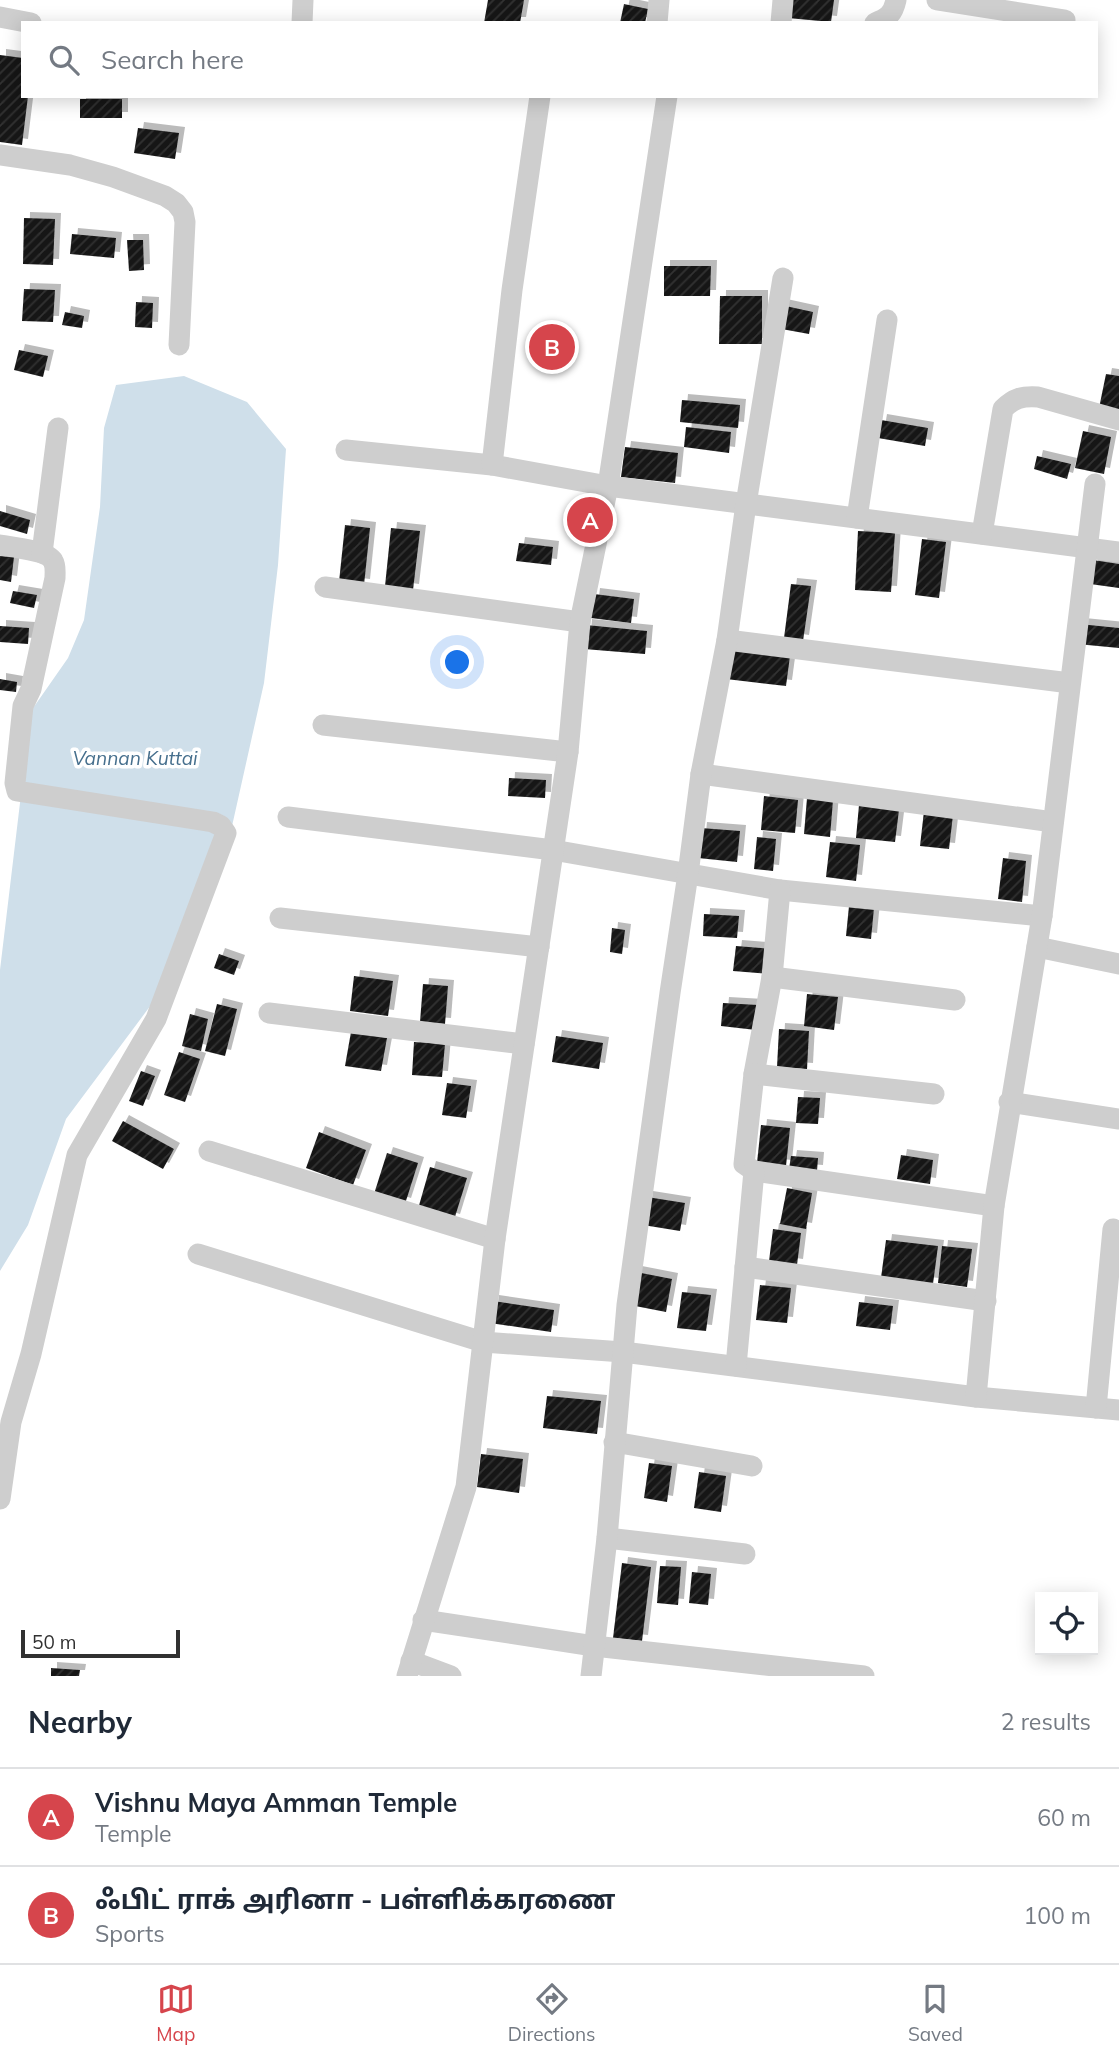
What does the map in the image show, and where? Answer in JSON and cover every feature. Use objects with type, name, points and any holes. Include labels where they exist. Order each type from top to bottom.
[{"type":"street","points":[[302,21],[303,0]]},
{"type":"street","points":[[657,21],[659,0]]},
{"type":"street","points":[[781,21],[783,0]]},
{"type":"street","points":[[937,0],[1065,20]]},
{"type":"street","points":[[0,17],[21,21]]},
{"type":"street","points":[[492,465],[512,290],[541,98]]},
{"type":"street","points":[[451,1676],[409,1669],[466,1487],[495,1239],[568,752],[580,622],[608,486],[667,98]]},
{"type":"street","points":[[0,155],[70,164],[165,196],[176,203],[183,212],[185,222],[179,345]]},
{"type":"street","points":[[591,1676],[607,1538],[627,1305],[701,774],[727,640],[783,278]]},
{"type":"street","points":[[856,518],[887,320]]},
{"type":"street","points":[[982,534],[1003,409],[1012,400],[1024,396],[1038,397],[1119,419]]},
{"type":"street","points":[[42,553],[58,428]]},
{"type":"street","points":[[346,450],[492,465],[608,486],[1119,552]]},
{"type":"street","points":[[976,1396],[994,1206],[1042,916],[1095,485]]},
{"type":"street","points":[[0,545],[42,553],[50,556],[55,563],[55,578],[31,689],[23,706],[15,783],[9,796],[213,822],[226,832],[156,1019],[77,1155],[31,1354],[11,1422],[0,1499]]},
{"type":"street","points":[[325,587],[580,622]]},
{"type":"street","points":[[727,640],[1070,682]]},
{"type":"street","points":[[323,725],[568,752]]},
{"type":"street","points":[[701,774],[1053,822]]},
{"type":"street","points":[[288,817],[553,850],[780,890],[1042,916]]},
{"type":"street","points":[[780,890],[772,976],[754,1074],[744,1159],[747,1168],[994,1206]]},
{"type":"street","points":[[280,918],[538,947]]},
{"type":"street","points":[[1037,947],[1119,964]]},
{"type":"street","points":[[772,976],[955,1000]]},
{"type":"street","points":[[270,1013],[524,1044]]},
{"type":"street","points":[[754,1074],[934,1094]]},
{"type":"street","points":[[1010,1102],[1119,1119]]},
{"type":"street","points":[[208,1151],[495,1239]]},
{"type":"street","points":[[736,1366],[754,1171]]},
{"type":"street","points":[[1096,1408],[1112,1304],[1113,1229]]},
{"type":"street","points":[[198,1254],[483,1342],[623,1352],[976,1396],[1119,1410]]},
{"type":"street","points":[[745,1267],[986,1301]]},
{"type":"street","points":[[614,1442],[752,1466]]},
{"type":"street","points":[[607,1538],[745,1554]]},
{"type":"street","points":[[423,1620],[594,1646],[864,1676]]},
{"type":"water","name":"Vannan Kuttai","points":[[184,376],[247,402],[286,449],[278,565],[264,683],[226,853],[186,958],[66,1119],[28,1225],[0,1271],[0,970],[31,711],[68,658],[84,620],[100,507],[104,428],[116,385]]},
{"type":"building","points":[[488,0],[524,0],[520,21],[484,21]]},
{"type":"building","points":[[790,0],[834,0],[831,21],[788,18]]},
{"type":"building","points":[[624,4],[648,9],[645,21],[620,21]]},
{"type":"building","points":[[0,55],[21,58],[21,98],[28,98],[22,145],[0,142]]},
{"type":"building","points":[[80,99],[122,99],[122,118],[80,118]]},
{"type":"building","points":[[138,128],[179,133],[175,159],[134,153]]},
{"type":"building","points":[[24,218],[55,219],[53,265],[23,264]]},
{"type":"building","points":[[72,234],[116,238],[114,258],[70,254]]},
{"type":"building","points":[[127,240],[143,240],[144,270],[129,271]]},
{"type":"building","points":[[664,266],[711,266],[710,296],[664,296]]},
{"type":"building","points":[[24,289],[55,290],[53,322],[22,321]]},
{"type":"building","points":[[720,296],[762,296],[762,344],[719,344]]},
{"type":"building","points":[[136,302],[153,303],[152,328],[135,327]]},
{"type":"building","points":[[781,305],[813,312],[809,334],[776,328]]},
{"type":"building","points":[[65,312],[84,316],[82,328],[62,325]]},
{"type":"building","points":[[19,350],[48,356],[43,377],[14,370]]},
{"type":"building","points":[[1106,374],[1119,376],[1119,418],[1098,413]]},
{"type":"building","points":[[682,400],[740,405],[738,428],[680,422]]},
{"type":"building","points":[[881,420],[928,428],[925,446],[878,438]]},
{"type":"building","points":[[686,427],[731,432],[729,453],[684,447]]},
{"type":"building","points":[[1083,431],[1111,437],[1104,474],[1075,468]]},
{"type":"building","points":[[625,447],[678,453],[675,483],[621,477]]},
{"type":"building","points":[[1037,456],[1071,464],[1067,479],[1034,469]]},
{"type":"building","points":[[0,511],[30,520],[27,534],[0,526]]},
{"type":"building","points":[[345,525],[370,528],[364,585],[339,582]]},
{"type":"building","points":[[391,528],[420,531],[413,590],[385,586]]},
{"type":"building","points":[[858,531],[895,533],[891,592],[855,590]]},
{"type":"building","points":[[922,539],[946,542],[939,598],[915,595]]},
{"type":"building","points":[[519,543],[553,547],[551,565],[516,561]]},
{"type":"building","points":[[0,556],[14,557],[11,582],[0,580]]},
{"type":"building","points":[[1093,560],[1119,564],[1119,588],[1090,584]]},
{"type":"building","points":[[791,584],[811,586],[803,641],[784,638]]},
{"type":"building","points":[[13,591],[37,595],[34,608],[10,603]]},
{"type":"building","points":[[594,594],[634,599],[631,623],[591,618]]},
{"type":"building","points":[[1079,624],[1119,628],[1119,648],[1077,644]]},
{"type":"building","points":[[586,625],[647,631],[645,654],[584,649]]},
{"type":"building","points":[[0,626],[29,628],[28,644],[0,642]]},
{"type":"building","points":[[730,649],[790,656],[786,686],[726,679]]},
{"type":"building","points":[[0,679],[17,682],[16,692],[0,690]]},
{"type":"building","points":[[509,778],[546,780],[545,798],[508,796]]},
{"type":"building","points":[[764,796],[798,800],[795,833],[761,830]]},
{"type":"building","points":[[807,798],[833,800],[830,837],[804,834]]},
{"type":"building","points":[[859,805],[899,810],[895,842],[856,838]]},
{"type":"building","points":[[924,811],[953,815],[949,849],[920,846]]},
{"type":"building","points":[[701,828],[740,831],[737,862],[698,858]]},
{"type":"building","points":[[757,837],[776,839],[773,871],[754,869]]},
{"type":"building","points":[[830,842],[860,845],[856,881],[826,877]]},
{"type":"building","points":[[1003,858],[1026,861],[1022,902],[998,899]]},
{"type":"building","points":[[849,906],[874,908],[871,939],[846,936]]},
{"type":"building","points":[[704,914],[739,916],[737,938],[703,936]]},
{"type":"building","points":[[612,928],[625,930],[622,954],[610,952]]},
{"type":"building","points":[[736,946],[772,949],[770,974],[733,971]]},
{"type":"building","points":[[219,954],[239,961],[234,975],[214,968]]},
{"type":"building","points":[[354,976],[393,981],[388,1016],[350,1011]]},
{"type":"building","points":[[423,984],[448,986],[445,1024],[420,1022]]},
{"type":"building","points":[[807,994],[838,997],[834,1030],[804,1026]]},
{"type":"building","points":[[723,1003],[758,1005],[756,1030],[721,1026]]},
{"type":"building","points":[[217,1004],[237,1009],[225,1056],[205,1051]]},
{"type":"building","points":[[190,1014],[208,1019],[201,1051],[182,1046]]},
{"type":"building","points":[[779,1029],[809,1031],[807,1069],[777,1067]]},
{"type":"building","points":[[351,1032],[387,1038],[381,1071],[345,1066]]},
{"type":"building","points":[[556,1036],[603,1043],[599,1069],[552,1062]]},
{"type":"building","points":[[414,1042],[445,1044],[442,1077],[412,1075]]},
{"type":"building","points":[[179,1052],[200,1059],[185,1102],[164,1095]]},
{"type":"building","points":[[141,1071],[155,1076],[143,1106],[129,1101]]},
{"type":"building","points":[[447,1083],[471,1086],[466,1118],[442,1115]]},
{"type":"building","points":[[798,1097],[820,1098],[818,1124],[796,1123]]},
{"type":"building","points":[[123,1121],[174,1149],[163,1169],[112,1141]]},
{"type":"building","points":[[761,1125],[790,1128],[786,1166],[757,1163]]},
{"type":"building","points":[[319,1132],[366,1150],[353,1185],[306,1168]]},
{"type":"building","points":[[387,1153],[418,1163],[405,1204],[374,1194]]},
{"type":"building","points":[[901,1155],[933,1160],[930,1184],[897,1179]]},
{"type":"building","points":[[791,1156],[818,1158],[817,1171],[789,1169]]},
{"type":"building","points":[[430,1167],[467,1178],[454,1220],[418,1209]]},
{"type":"building","points":[[787,1188],[812,1193],[806,1229],[780,1224]]},
{"type":"building","points":[[647,1197],[685,1203],[680,1231],[643,1225]]},
{"type":"building","points":[[773,1229],[801,1233],[797,1265],[769,1261]]},
{"type":"building","points":[[886,1240],[938,1246],[933,1284],[881,1278]]},
{"type":"building","points":[[942,1246],[972,1249],[967,1287],[938,1283]]},
{"type":"building","points":[[636,1272],[672,1279],[666,1312],[630,1305]]},
{"type":"building","points":[[760,1285],[791,1288],[787,1323],[756,1320]]},
{"type":"building","points":[[682,1292],[711,1295],[706,1331],[677,1328]]},
{"type":"building","points":[[493,1301],[554,1310],[551,1332],[490,1323]]},
{"type":"building","points":[[859,1302],[893,1306],[890,1330],[856,1326]]},
{"type":"building","points":[[547,1396],[601,1401],[597,1434],[543,1428]]},
{"type":"building","points":[[481,1454],[523,1459],[519,1493],[477,1487]]},
{"type":"building","points":[[649,1463],[672,1466],[667,1502],[644,1498]]},
{"type":"building","points":[[699,1472],[726,1476],[721,1512],[694,1508]]},
{"type":"building","points":[[622,1563],[651,1567],[642,1641],[613,1638]]},
{"type":"building","points":[[660,1566],[681,1567],[678,1605],[657,1603]]},
{"type":"building","points":[[692,1572],[711,1574],[708,1605],[689,1603]]},
{"type":"building","points":[[51,1668],[80,1670],[79,1676],[51,1676]]},
{"type":"place","name":"ஃபிட் ராக் அரினா - பள்ளிக்கரணை","points":[[552,347]]},
{"type":"place","name":"Vishnu Maya Amman Temple","points":[[590,520]]}]
